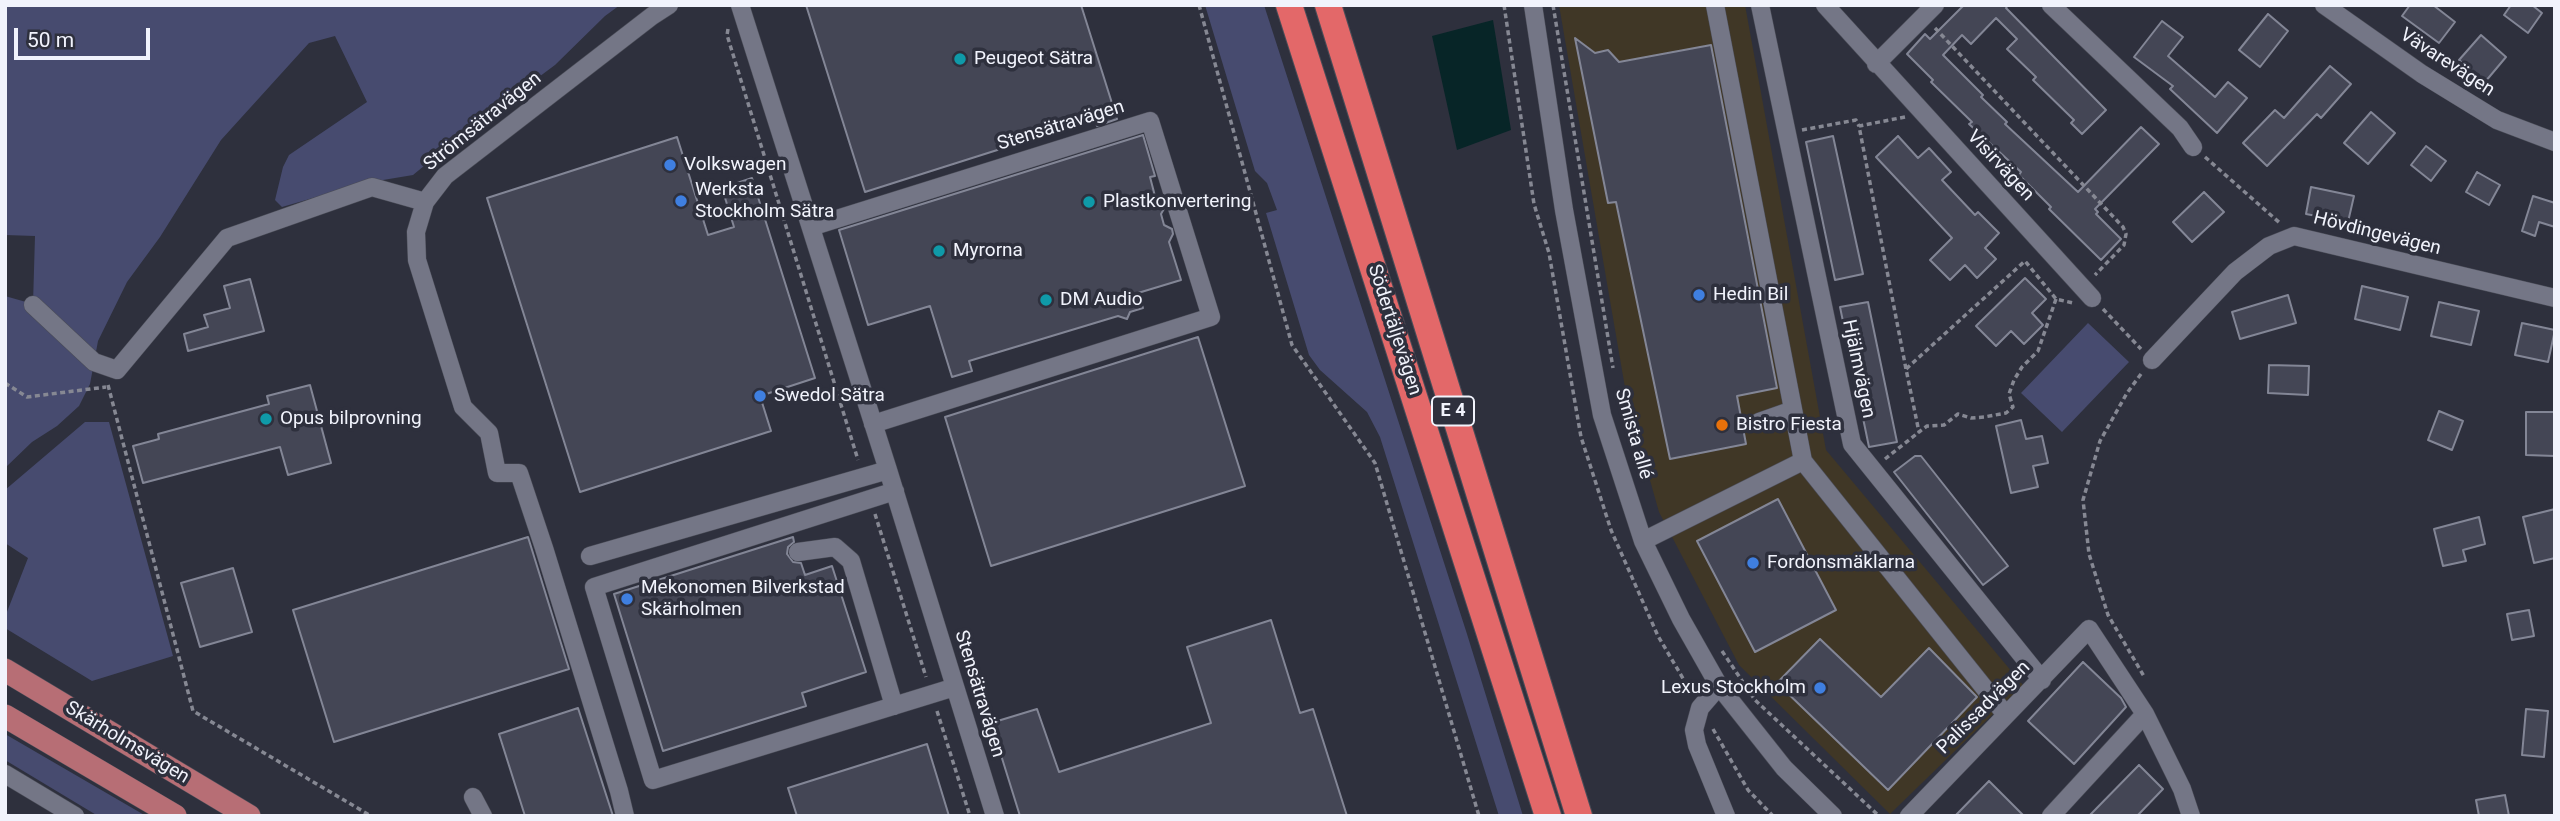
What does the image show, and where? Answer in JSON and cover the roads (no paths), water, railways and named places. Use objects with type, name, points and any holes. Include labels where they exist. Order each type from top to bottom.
[{"type":"highway","name":"Södertäljevägen","points":[[1289,5],[1548,816]]},
{"type":"highway","name":"Södertäljevägen","points":[[1328,5],[1579,816]]},
{"type":"main road","name":"Skärholmsvägen","points":[[5,670],[249,816]]},
{"type":"main road","name":"Skärholmsvägen","points":[[5,716],[175,816]]},
{"type":"street","name":"Strömsätravägen","points":[[625,816],[519,473],[497,473],[489,433],[463,407],[417,260],[416,232],[425,202],[445,176],[669,5]]},
{"type":"street","name":"Stensätravägen","points":[[740,5],[995,816]]},
{"type":"street","name":"Smista allé","points":[[1533,5],[1564,210],[1602,415],[1643,541],[1681,619],[1719,686],[1784,768],[1833,816]]},
{"type":"street","points":[[1714,5],[1803,461],[2006,715]]},
{"type":"street","name":"Hjälmvägen","points":[[1760,5],[1852,444],[2042,680]]},
{"type":"street","name":"Visirvägen","points":[[1825,5],[2092,298]]},
{"type":"street","points":[[2051,5],[2180,128],[2193,147]]},
{"type":"street","name":"Vävarevägen","points":[[2324,5],[2422,74],[2497,120],[2555,142]]},
{"type":"street","points":[[1876,64],[1930,11]]},
{"type":"street","name":"Stensätravägen","points":[[811,227],[1150,121],[1212,317],[873,424]]},
{"type":"street","points":[[33,305],[94,362],[117,370],[227,238],[372,187],[425,202]]},
{"type":"street","name":"Hövdingevägen","points":[[2152,360],[2235,272],[2269,246],[2294,236],[2555,298]]},
{"type":"street","points":[[1759,422],[1793,410]]},
{"type":"street","points":[[1643,541],[1803,461]]},
{"type":"street","points":[[590,556],[888,470]]},
{"type":"street","points":[[895,491],[594,587],[653,780],[955,687]]},
{"type":"street","points":[[798,552],[835,547],[851,561],[894,706]]},
{"type":"street","name":"Palissadvägen","points":[[1909,816],[2089,629],[2145,714]]},
{"type":"street","points":[[1719,686],[1700,708],[1694,730],[1697,745],[1726,816]]},
{"type":"street","points":[[2052,816],[2145,714],[2182,789],[2191,816]]},
{"type":"street","points":[[5,774],[75,816]]},
{"type":"street","points":[[473,797],[483,816]]},
{"type":"place","name":"Peugeot Sätra","points":[[960,59]]},
{"type":"place","name":"Volkswagen","points":[[670,165]]},
{"type":"place","name":"Werksta Stockholm Sätra","points":[[681,201]]},
{"type":"place","name":"Plastkonvertering","points":[[1089,202]]},
{"type":"place","name":"Myrorna","points":[[939,251]]},
{"type":"place","name":"Hedin Bil","points":[[1699,295]]},
{"type":"place","name":"DM Audio","points":[[1046,300]]},
{"type":"place","name":"Swedol Sätra","points":[[760,396]]},
{"type":"place","name":"Opus bilprovning","points":[[266,419]]},
{"type":"place","name":"Bistro Fiesta","points":[[1722,425]]},
{"type":"place","name":"Fordonsmäklarna","points":[[1753,563]]},
{"type":"place","name":"Mekonomen Bilverkstad Skärholmen","points":[[627,599]]},
{"type":"place","name":"Lexus Stockholm","points":[[1820,688]]}]
